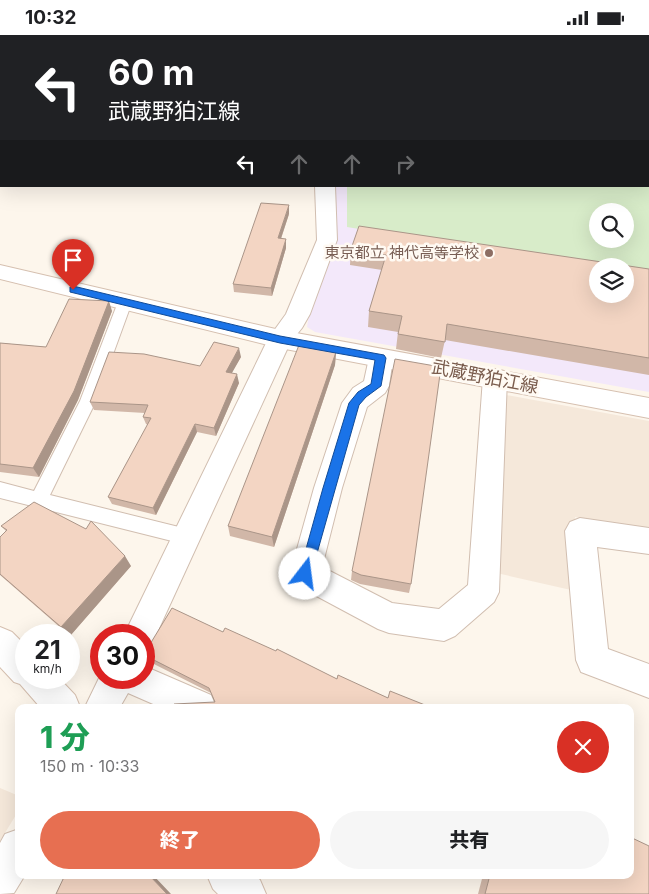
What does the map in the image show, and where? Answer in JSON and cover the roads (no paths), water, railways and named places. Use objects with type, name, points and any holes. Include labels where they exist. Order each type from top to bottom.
[{"type":"street","points":[[145,624],[280,339],[294,322],[327,240],[325,187]]},
{"type":"street","name":"武蔵野狛江線","points":[[0,271],[280,339],[649,408]]},
{"type":"street","points":[[380,358],[376,386],[362,395],[355,403],[328,488],[305,574],[389,618],[444,625],[483,592],[495,378]]},
{"type":"street","points":[[649,541],[580,531],[593,660],[649,681]]},
{"type":"street","points":[[0,643],[15,659]]},
{"type":"street","points":[[155,688],[191,704]]},
{"type":"street","points":[[46,689],[60,704]]},
{"type":"street","points":[[104,704],[112,689]]},
{"type":"street","points":[[0,879],[15,855]]},
{"type":"street","points":[[231,879],[246,894]]},
{"type":"lane","points":[[38,499],[88,401],[125,301]]},
{"type":"lane","points":[[0,491],[188,537]]},
{"type":"place","name":"東京都立 神代高等学校","points":[[489,253]]}]
